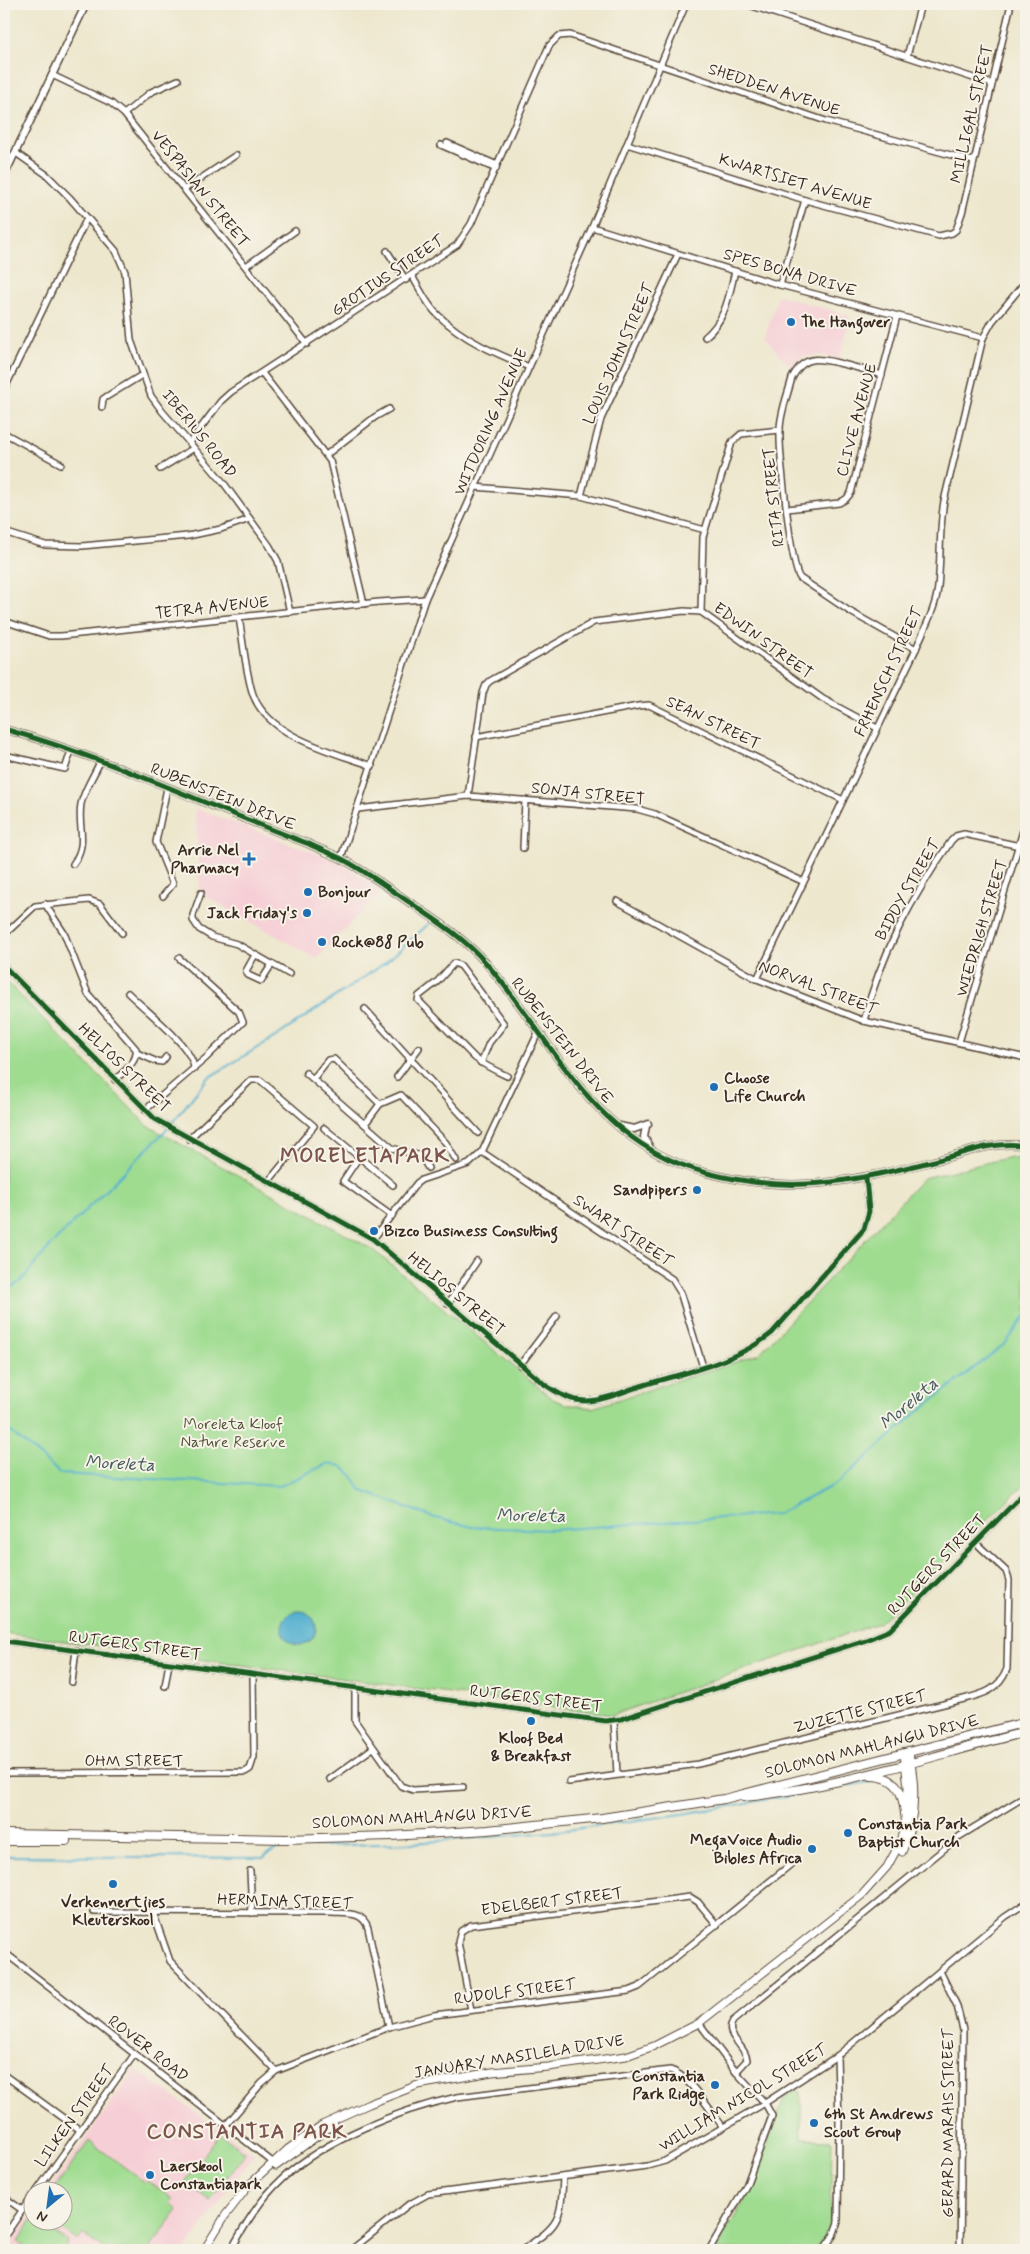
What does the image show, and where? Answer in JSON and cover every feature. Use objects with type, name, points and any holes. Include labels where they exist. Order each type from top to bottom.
[{"type":"main road","name":"SOLOMON MAHLANGU DRIVE","points":[[4,1834],[285,1839],[400,1836],[488,1830],[602,1818],[724,1798],[906,1754],[1026,1722]]},
{"type":"main road","name":"SOLOMON MAHLANGU DRIVE","points":[[724,1798],[762,1795],[864,1776],[1026,1732]]},
{"type":"main road","name":"JANUARY MASILELA DRIVE","points":[[204,2250],[236,2201],[274,2164],[312,2131],[370,2104],[418,2085],[492,2072],[586,2063],[626,2056],[654,2046],[699,2023],[754,1982],[881,1881],[890,1870],[906,1842],[913,1800],[909,1763],[906,1754]]},
{"type":"main road","name":"JANUARY MASILELA DRIVE","points":[[865,1892],[894,1856],[906,1821],[909,1763]]},
{"type":"main road","points":[[864,1776],[883,1777],[896,1784],[903,1798],[906,1821]]},
{"type":"main road","name":"SOLOMON MAHLANGU DRIVE","points":[[4,1841],[109,1840],[120,1837]]},
{"type":"main road","name":"JANUARY MASILELA DRIVE","points":[[209,2250],[239,2204],[274,2164]]},
{"type":"street","points":[[4,176],[86,4]]},
{"type":"street","name":"WITDORING AVENUE","points":[[342,858],[425,600],[592,227],[686,4]]},
{"type":"street","points":[[746,4],[992,84]]},
{"type":"street","points":[[766,10],[769,4]]},
{"type":"street","points":[[908,56],[921,4]]},
{"type":"street","name":"MILLIGAL STREET","points":[[956,230],[962,213],[1011,4]]},
{"type":"street","name":"SHEDDEN AVENUE","points":[[570,35],[826,121],[973,161]]},
{"type":"street","name":"GROTIUS STREET","points":[[190,442],[226,396],[451,251],[463,238],[549,46],[559,36],[570,35]]},
{"type":"street","name":"VESPASIAN STREET","points":[[52,75],[111,103],[124,114],[307,344]]},
{"type":"street","points":[[124,114],[151,92],[178,80]]},
{"type":"street","points":[[444,144],[496,167]]},
{"type":"street","name":"KWARTSIET AVENUE","points":[[627,144],[804,200],[939,236],[952,234],[956,230]]},
{"type":"street","name":"IBERIUS ROAD","points":[[16,153],[47,175],[108,241],[122,262],[125,272],[131,340],[142,375],[156,404],[223,482],[274,553],[290,612]]},
{"type":"street","points":[[185,189],[236,155]]},
{"type":"street","points":[[780,285],[804,200]]},
{"type":"street","points":[[4,390],[87,218]]},
{"type":"street","name":"SPES BONA DRIVE","points":[[592,227],[780,285],[983,338]]},
{"type":"street","points":[[246,266],[295,231]]},
{"type":"street","points":[[387,251],[434,311],[449,324],[482,346],[529,367]]},
{"type":"street","name":"LOUIS JOHN STREET","points":[[581,496],[594,441],[604,412],[678,254]]},
{"type":"street","points":[[705,336],[715,329],[723,315],[735,271]]},
{"type":"street","name":"FRHENSCH STREET","points":[[756,979],[916,649],[937,594],[940,527],[944,501],[983,338],[992,322],[1026,281]]},
{"type":"street","name":"CLIVE AVENUE","points":[[787,508],[839,503],[848,496],[897,316]]},
{"type":"street","name":"RITA STREET","points":[[882,375],[819,359],[799,367],[792,378],[780,430],[793,559],[797,575],[849,611],[916,649]]},
{"type":"street","points":[[262,373],[326,455],[333,469],[364,604]]},
{"type":"street","points":[[102,407],[103,399],[142,375]]},
{"type":"street","points":[[326,455],[389,409]]},
{"type":"street","name":"EDWIN STREET","points":[[780,430],[741,434],[734,438],[730,446],[704,530],[701,612],[823,699],[877,728]]},
{"type":"street","points":[[4,432],[61,464]]},
{"type":"street","points":[[160,469],[194,448]]},
{"type":"street","points":[[475,487],[581,496],[704,530]]},
{"type":"street","points":[[4,532],[45,545],[82,546],[188,536],[250,519]]},
{"type":"street","name":"TETRA AVENUE","points":[[4,621],[49,636],[61,636],[364,604],[425,600]]},
{"type":"street","points":[[468,796],[476,737],[486,685],[598,620],[684,611],[701,612]]},
{"type":"street","points":[[239,618],[252,691],[259,706],[288,733],[372,766]]},
{"type":"street","name":"SEAN STREET","points":[[476,737],[638,706],[650,706],[843,800]]},
{"type":"street","name":"RUBENSTEIN DRIVE","points":[[4,729],[36,738],[100,762],[342,858],[464,941],[487,964],[588,1099],[615,1126],[651,1151],[671,1160],[706,1173],[775,1185],[816,1185],[866,1178],[941,1160],[984,1147],[1001,1144],[1026,1146]]},
{"type":"street","points":[[4,755],[65,769],[71,751]]},
{"type":"street","points":[[73,864],[80,853],[82,844],[82,802],[100,762]]},
{"type":"street","points":[[163,896],[173,884],[156,842],[168,788]]},
{"type":"street","name":"SONJA STREET","points":[[358,810],[468,796],[643,810],[802,881]]},
{"type":"street","points":[[523,848],[525,800]]},
{"type":"street","name":"WIEDRIGH STREET","points":[[960,1042],[1020,846],[1026,820]]},
{"type":"street","name":"BIDDY STREET","points":[[864,1021],[872,989],[896,932],[923,883],[950,841],[956,836],[964,834],[1020,846]]},
{"type":"street","points":[[201,893],[193,915],[193,920],[199,929],[212,937],[230,941],[289,974]]},
{"type":"street","points":[[4,935],[31,908],[46,904],[94,901],[100,904],[122,933]]},
{"type":"street","name":"NORVAL STREET","points":[[617,901],[756,979],[864,1021],[1026,1058]]},
{"type":"street","points":[[46,904],[64,933],[88,994],[133,1044],[137,1053],[134,1062],[115,1080]]},
{"type":"street","points":[[256,955],[246,971],[248,975],[261,981],[272,964]]},
{"type":"street","points":[[145,1110],[241,1026],[243,1018],[239,1012],[179,958]]},
{"type":"street","points":[[481,1063],[488,1043],[504,1024],[461,966],[454,963],[437,982],[418,998],[464,1048],[481,1063],[508,1076]]},
{"type":"street","name":"HELIOS STREET","points":[[4,966],[115,1080],[161,1123],[373,1240],[520,1364],[557,1393],[576,1400],[586,1401],[603,1398],[703,1367],[743,1352],[772,1333],[858,1238],[868,1218],[866,1178]]},
{"type":"street","points":[[128,993],[181,1044],[191,1056],[194,1069]]},
{"type":"street","points":[[365,1009],[478,1132]]},
{"type":"street","points":[[373,1240],[421,1180],[468,1164],[482,1152],[538,1033]]},
{"type":"street","points":[[397,1077],[419,1048]]},
{"type":"street","points":[[137,1053],[160,1062],[166,1057]]},
{"type":"street","points":[[313,1079],[328,1060],[334,1059],[380,1104]]},
{"type":"street","points":[[306,1073],[392,1148],[422,1156],[428,1168]]},
{"type":"street","points":[[190,1139],[251,1080],[260,1080],[314,1126],[268,1182]]},
{"type":"street","points":[[365,1124],[380,1104],[401,1095],[446,1143],[456,1160]]},
{"type":"street","points":[[615,1126],[634,1129],[647,1125],[644,1137],[651,1151]]},
{"type":"street","points":[[324,1128],[393,1185]]},
{"type":"street","name":"SWART STREET","points":[[482,1152],[672,1279],[680,1292],[703,1367]]},
{"type":"street","points":[[359,1157],[343,1181],[392,1216]]},
{"type":"street","points":[[448,1304],[477,1261]]},
{"type":"street","points":[[520,1364],[558,1316]]},
{"type":"street","name":"RUTGERS STREET","points":[[4,1641],[614,1721],[883,1634],[898,1625],[1026,1491]]},
{"type":"street","name":"ZUZETTE STREET","points":[[569,1782],[698,1764],[964,1699],[992,1690],[1000,1682],[1007,1669],[1009,1580],[1006,1571],[976,1543]]},
{"type":"street","points":[[72,1682],[76,1650]]},
{"type":"street","name":"RUTGERS STREET","points":[[165,1686],[169,1663]]},
{"type":"street","name":"OHM STREET","points":[[4,1773],[238,1774],[250,1769],[254,1757],[253,1674]]},
{"type":"street","points":[[355,1688],[355,1722],[404,1788],[413,1790],[463,1787]]},
{"type":"street","points":[[614,1721],[617,1774]]},
{"type":"street","points":[[330,1779],[373,1748]]},
{"type":"street","points":[[736,2072],[747,2060],[747,2054],[730,2032],[730,2025],[733,2021],[960,1836],[1026,1796]]},
{"type":"street","name":"RUDOLF STREET","points":[[226,2125],[261,2084],[276,2071],[389,2027],[425,2017],[471,2010],[634,1990],[645,1984],[795,1861]]},
{"type":"street","points":[[250,1871],[252,1913]]},
{"type":"street","name":"EDELBERT STREET","points":[[471,2010],[458,1942],[461,1931],[471,1925],[690,1898],[698,1902],[717,1925]]},
{"type":"street","name":"WILLIAM NICOL STREET","points":[[351,2250],[408,2205],[428,2194],[656,2164],[765,2103],[837,2056],[1005,1916],[1026,1902]]},
{"type":"street","name":"HERMINA STREET","points":[[94,1912],[354,1914],[362,1918],[368,1928],[389,2027]]},
{"type":"street","points":[[153,1912],[170,1961],[276,2071]]},
{"type":"street","name":"ROVER ROAD","points":[[4,1952],[274,2164]]},
{"type":"street","name":"GERARD MARAIS STREET","points":[[940,1971],[957,2006],[963,2030],[960,2250]]},
{"type":"street","points":[[699,2023],[736,2072],[765,2103],[772,2116],[741,2197],[709,2250]]},
{"type":"street","name":"LILKEN STREET","points":[[43,2182],[134,2055]]},
{"type":"street","points":[[823,2250],[833,2236],[838,2222],[839,2122],[837,2056]]},
{"type":"street","points":[[231,2250],[259,2205],[282,2179],[298,2167],[351,2133],[439,2101],[670,2070],[676,2071],[684,2078],[723,2127]]},
{"type":"street","points":[[4,2075],[80,2130]]},
{"type":"street","points":[[522,2250],[548,2233],[554,2226],[562,2202],[563,2177]]},
{"type":"street","points":[[4,2197],[22,2210],[4,2237]]},
{"type":"shaded area","points":[[778,295],[850,316],[840,359],[821,355],[805,356],[790,367],[765,337]]},
{"type":"shaded area","points":[[195,808],[339,862],[381,891],[317,959],[200,893]]},
{"type":"shaded area","name":"Laerskool Constantiapark","points":[[135,2069],[254,2154],[185,2250],[12,2250],[12,2241],[22,2227],[22,2232],[72,2232],[72,2182],[54,2182]]},
{"type":"green space","name":"Moreleta Kloof Nature Reserve","points":[[4,979],[148,1126],[372,1249],[553,1399],[565,1404],[592,1408],[759,1354],[923,1178],[1011,1157],[1026,1162],[1026,1483],[879,1623],[612,1715],[4,1633]]},
{"type":"green space","points":[[795,2091],[801,2092],[801,2139],[832,2140],[830,2230],[816,2250],[715,2250],[749,2193],[784,2098]]},
{"type":"green space","points":[[220,2134],[245,2153],[210,2201],[185,2182]]},
{"type":"green space","points":[[89,2141],[146,2183],[148,2181],[173,2199],[170,2203],[178,2210],[149,2250],[106,2250],[83,2234],[78,2241],[65,2232],[72,2232],[72,2182],[59,2182]]},
{"type":"green space","points":[[24,2232],[53,2232],[68,2242],[63,2250],[30,2250],[18,2242]]},
{"type":"water","points":[[299,1611],[311,1616],[316,1628],[311,1640],[299,1645],[287,1640],[282,1628],[287,1616]]},
{"type":"waterway","points":[[4,1291],[20,1282],[52,1244],[168,1128],[208,1078],[280,1034],[385,963],[433,920]]},
{"type":"waterway","name":"Moreleta","points":[[4,1426],[61,1474],[280,1486],[329,1463],[341,1466],[353,1476],[360,1490],[435,1518],[473,1527],[551,1530],[777,1514],[838,1483],[920,1410],[1006,1343],[1026,1315]]},
{"type":"waterway","points":[[4,1856],[263,1858],[279,1847],[413,1843],[552,1832],[682,1814],[870,1782]]},
{"type":"cycle path","points":[[4,729],[81,754],[158,783],[309,844],[367,873],[459,937],[477,954],[511,994],[580,1087],[605,1115],[634,1139],[667,1159],[707,1173],[737,1180],[793,1184],[846,1180],[872,1175],[990,1146],[1026,1146]]},
{"type":"cycle path","points":[[4,966],[155,1119],[373,1239],[544,1384],[575,1400],[600,1399],[710,1365],[742,1352],[772,1333],[864,1229],[869,1211],[866,1178]]},
{"type":"cycle path","points":[[4,1641],[606,1721],[621,1719],[866,1640],[890,1630],[1026,1491]]},
{"type":"place","name":"The Hangover","points":[[791,322]]},
{"type":"place","name":"Arrie Nel Pharmacy","points":[[249,859]]},
{"type":"place","name":"Bonjour","points":[[308,892]]},
{"type":"place","name":"Jack Friday's","points":[[307,913]]},
{"type":"place","name":"Rock@88 Pub","points":[[322,942]]},
{"type":"place","name":"Choose Life Church","points":[[714,1087]]},
{"type":"place","name":"Sandpipers","points":[[697,1190]]},
{"type":"place","name":"Bizco Business Consulting","points":[[374,1231]]},
{"type":"place","name":"Kloof Bed & Breakfast","points":[[531,1721]]},
{"type":"place","name":"Constantia Park Baptist Church","points":[[848,1833]]},
{"type":"place","name":"MegaVoice Audio Bibles Africa","points":[[812,1849]]},
{"type":"place","name":"Verkennertjies Kleuterskool","points":[[113,1884]]},
{"type":"place","name":"Constantia Park Ridge","points":[[715,2085]]},
{"type":"place","name":"6th St Andrews Scout Group","points":[[814,2123]]},
{"type":"place","name":"Laerskool Constantiapark","points":[[150,2175]]},
{"type":"district","name":"MORELETAPARK","points":[[365,1156]]},
{"type":"district","name":"CONSTANTIA PARK","points":[[247,2132]]}]
